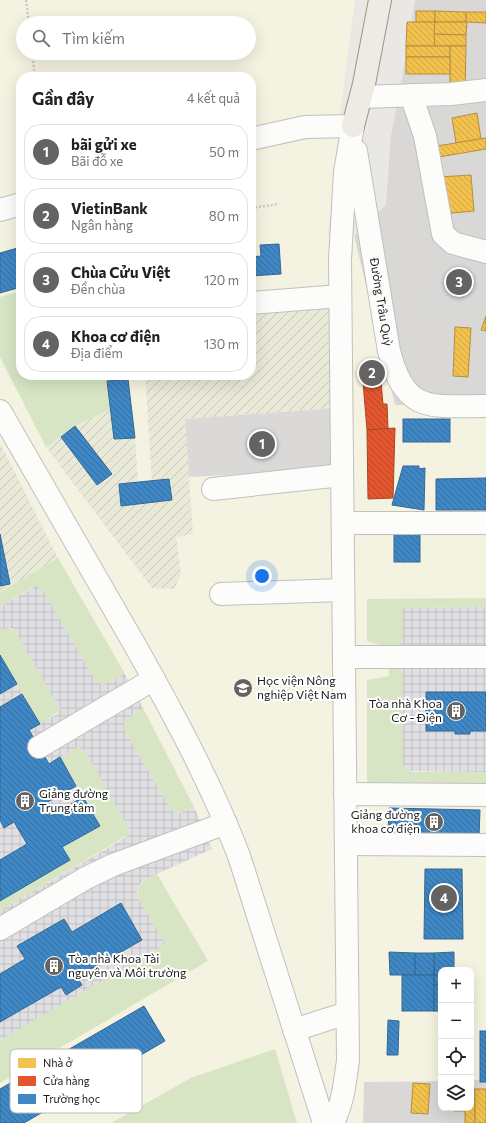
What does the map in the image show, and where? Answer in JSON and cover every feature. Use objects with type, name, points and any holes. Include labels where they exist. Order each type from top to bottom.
[{"type":"main road","points":[[353,126],[361,97],[380,0]]},
{"type":"street","points":[[361,97],[486,90]]},
{"type":"street","points":[[411,95],[424,136],[443,234],[454,244],[486,252]]},
{"type":"street","points":[[256,138],[305,127],[353,126],[345,172],[340,296],[348,1060],[338,1112],[332,1123]]},
{"type":"street","name":"Đường Trâu Quỳ","points":[[353,126],[362,195],[389,351],[397,378],[406,392],[422,404],[440,406],[486,406]]},
{"type":"street","points":[[0,210],[16,205]]},
{"type":"street","points":[[256,303],[340,296]]},
{"type":"street","points":[[0,411],[154,679],[181,729],[226,823],[239,856],[324,1123]]},
{"type":"street","points":[[213,489],[342,475]]},
{"type":"street","points":[[343,523],[486,523]]},
{"type":"street","points":[[221,594],[343,590]]},
{"type":"street","points":[[344,657],[486,657]]},
{"type":"street","points":[[39,747],[154,679]]},
{"type":"street","points":[[345,794],[486,795]]},
{"type":"street","points":[[0,929],[86,878],[113,865],[226,823]]},
{"type":"street","points":[[346,844],[486,845]]},
{"type":"street","points":[[294,1030],[347,1013]]},
{"type":"path","points":[[26,0],[28,16]]},
{"type":"path","points":[[33,60],[34,72]]},
{"type":"path","points":[[256,207],[279,204]]},
{"type":"shaded area","name":"Học viện Nông nghiệp Việt Nam","points":[[0,0],[355,0],[341,106],[328,236],[354,236],[395,405],[486,405],[486,1080],[474,1080],[474,967],[438,967],[438,1081],[364,1082],[363,1123],[0,1123]]},
{"type":"shaded area","points":[[415,0],[486,0],[486,405],[395,405],[354,236],[386,205],[391,136]]},
{"type":"shaded area","points":[[435,244],[486,260],[486,304],[481,320],[430,312]]},
{"type":"shaded area","points":[[336,408],[337,469],[189,477],[185,419]]},
{"type":"shaded area","points":[[36,586],[42,589],[96,682],[103,685],[125,674],[143,708],[124,721],[124,729],[171,810],[177,814],[194,807],[212,849],[148,878],[140,884],[137,891],[138,898],[165,944],[0,1040],[0,1022],[61,987],[66,995],[82,985],[77,977],[142,940],[121,904],[72,932],[64,919],[41,932],[17,946],[25,959],[0,974],[0,911],[126,837],[130,830],[85,751],[78,747],[49,764],[29,730],[57,714],[60,709],[15,631],[11,628],[0,629],[0,607]]},
{"type":"shaded area","points":[[486,607],[486,692],[426,692],[426,730],[455,731],[455,734],[470,734],[470,731],[486,731],[486,772],[407,771],[403,763],[403,673],[398,667],[398,647],[403,641],[403,608]]},
{"type":"shaded area","points":[[17,684],[22,694],[0,707],[0,694]]},
{"type":"shaded area","points":[[76,786],[83,797],[51,816],[44,804]]},
{"type":"shaded area","points":[[0,820],[4,827],[14,822],[27,844],[0,860]]},
{"type":"shaded area","points":[[474,1080],[486,1080],[486,1123],[363,1123],[364,1082],[438,1081],[438,1111],[474,1111]]},
{"type":"green space","points":[[329,290],[336,408],[185,419],[193,534],[176,537],[181,574],[174,589],[152,588],[46,447],[75,426],[110,409],[114,439],[135,438],[138,482],[152,481],[145,380],[256,380],[256,296]]},
{"type":"green space","points":[[16,292],[16,380],[118,380],[107,381],[110,409],[75,426],[46,447],[0,357],[0,297]]},
{"type":"green space","points":[[0,443],[58,558],[0,592]]},
{"type":"green space","points":[[58,558],[125,674],[103,686],[96,682],[40,587],[33,587],[0,607],[0,592]]},
{"type":"green space","points":[[486,598],[486,607],[404,608],[403,641],[401,645],[389,648],[367,641],[367,599]]},
{"type":"green space","points":[[5,627],[15,631],[59,706],[59,711],[40,724],[0,655],[0,629]]},
{"type":"green space","points":[[389,666],[401,668],[403,673],[403,763],[412,772],[486,772],[486,785],[367,785],[367,680],[389,676]]},
{"type":"green space","points":[[143,708],[194,807],[177,814],[171,810],[124,729],[124,721]]},
{"type":"green space","points":[[78,747],[85,751],[129,826],[129,834],[0,911],[0,901],[69,860],[62,847],[99,826],[60,757]]},
{"type":"green space","points":[[157,874],[208,961],[58,1049],[10,1049],[10,1077],[0,1083],[0,1040],[164,944],[138,898],[138,889],[142,883]]},
{"type":"green space","points":[[275,1049],[297,1123],[111,1123],[129,1113],[142,1113],[142,1106],[191,1078]]},
{"type":"building: Nhà ở","points":[[416,11],[435,11],[435,22],[416,22]]},
{"type":"building: Nhà ở","points":[[435,11],[466,12],[466,22],[435,22]]},
{"type":"building: Nhà ở","points":[[466,12],[486,12],[486,23],[466,22]]},
{"type":"building: Nhà ở","points":[[407,22],[435,22],[435,46],[406,46]]},
{"type":"building: Nhà ở","points":[[435,22],[467,22],[466,35],[434,34]]},
{"type":"building: Nhà ở","points":[[434,34],[466,35],[466,46],[435,46]]},
{"type":"building: Nhà ở","points":[[406,46],[450,46],[450,57],[406,57]]},
{"type":"building: Nhà ở","points":[[450,46],[466,46],[465,92],[450,92]]},
{"type":"building: Nhà ở","points":[[406,57],[450,57],[450,74],[406,74]]},
{"type":"building: Nhà ở","points":[[477,113],[481,139],[456,143],[452,118]]},
{"type":"building: Nhà ở","points":[[486,138],[486,149],[439,157],[437,146]]},
{"type":"building: Nhà ở","points":[[471,175],[474,211],[442,214],[439,177]]},
{"type":"building: Nhà ở","points":[[486,316],[486,331],[481,330]]},
{"type":"building: Nhà ở","points":[[455,327],[471,328],[468,377],[453,376]]},
{"type":"building: Nhà ở","points":[[413,1083],[430,1084],[428,1114],[411,1113]]},
{"type":"building: Nhà ở","points":[[475,1089],[475,1123],[465,1123],[465,1111],[474,1111]]},
{"type":"building: Nhà ở","points":[[475,1089],[486,1089],[486,1123],[475,1123]]},
{"type":"building: Cửa hàng","points":[[379,363],[381,381],[363,382],[363,364]]},
{"type":"building: Cửa hàng","points":[[381,381],[383,404],[387,404],[388,429],[367,430],[363,382]]},
{"type":"building: Cửa hàng","points":[[395,428],[393,498],[368,499],[367,430]]},
{"type":"building: Trường học","points":[[279,244],[281,274],[256,276],[256,256],[261,256],[260,245]]},
{"type":"building: Trường học","points":[[16,248],[16,288],[0,293],[0,253]]},
{"type":"building: Trường học","points":[[128,380],[135,438],[114,439],[107,381]]},
{"type":"building: Trường học","points":[[403,419],[450,419],[450,442],[403,442]]},
{"type":"building: Trường học","points":[[75,426],[112,474],[97,485],[61,437]]},
{"type":"building: Trường học","points":[[403,466],[419,466],[419,469],[425,468],[424,510],[392,505]]},
{"type":"building: Trường học","points":[[486,478],[486,510],[436,510],[436,479]]},
{"type":"building: Trường học","points":[[169,479],[172,500],[121,506],[119,484]]},
{"type":"building: Trường học","points":[[394,531],[420,531],[420,562],[394,562]]},
{"type":"building: Trường học","points":[[0,534],[10,584],[0,586]]},
{"type":"building: Trường học","points":[[0,655],[17,684],[0,694]]},
{"type":"building: Trường học","name":"Tòa nhà Khoa Cơ - Điện","points":[[426,692],[486,692],[486,731],[470,731],[470,734],[455,734],[455,731],[426,731]]},
{"type":"building: Trường học","name":"Giảng đường Trung tâm","points":[[22,694],[40,724],[29,730],[49,764],[60,757],[76,786],[44,804],[51,816],[83,797],[100,826],[62,847],[70,860],[0,901],[0,860],[27,844],[14,822],[4,828],[0,820],[0,707]]},
{"type":"building: Trường học","name":"Giảng đường khoa cơ điện","points":[[389,808],[480,810],[479,837],[388,835]]},
{"type":"building: Trường học","points":[[425,869],[462,869],[463,939],[424,939]]},
{"type":"building: Trường học","name":"Tòa nhà Khoa Tài nguyên và Môi trường","points":[[121,903],[142,940],[77,977],[82,985],[66,995],[61,987],[0,1022],[0,974],[25,959],[17,946],[64,919],[72,932]]},
{"type":"building: Trường học","points":[[389,952],[415,953],[415,975],[390,975]]},
{"type":"building: Trường học","points":[[454,952],[454,967],[438,967],[438,975],[434,975],[434,953]]},
{"type":"building: Trường học","points":[[415,953],[434,953],[434,975],[415,975]]},
{"type":"building: Trường học","points":[[402,975],[434,975],[434,1011],[402,1011]]},
{"type":"building: Trường học","points":[[434,975],[438,975],[438,985],[434,985]]},
{"type":"building: Trường học","points":[[434,985],[438,985],[438,1011],[434,1011]]},
{"type":"building: Trường học","points":[[144,1006],[165,1041],[142,1054],[142,1049],[69,1049]]},
{"type":"building: Trường học","points":[[388,1020],[399,1021],[398,1055],[387,1055]]},
{"type":"building: Trường học","points":[[480,1031],[486,1031],[486,1082],[480,1082]]},
{"type":"building: Trường học","points":[[10,1083],[10,1113],[41,1113],[24,1123],[0,1123],[0,1089]]},
{"type":"place","name":"Chùa Cửu Việt","points":[[459,282]]},
{"type":"place","name":"VietinBank","points":[[372,373]]},
{"type":"place","name":"bãi gửi xe","points":[[262,444]]},
{"type":"place","name":"Học viện Nông nghiệp Việt Nam","points":[[243,688]]},
{"type":"place","name":"Tòa nhà Khoa Cơ - Điện","points":[[456,711]]},
{"type":"place","name":"Giảng đường Trung tâm","points":[[25,801]]},
{"type":"place","name":"Giảng đường khoa cơ điện","points":[[434,822]]},
{"type":"place","name":"Khoa cơ điện","points":[[444,898]]},
{"type":"place","name":"Tòa nhà Khoa Tài nguyên và Môi trường","points":[[54,966]]}]
